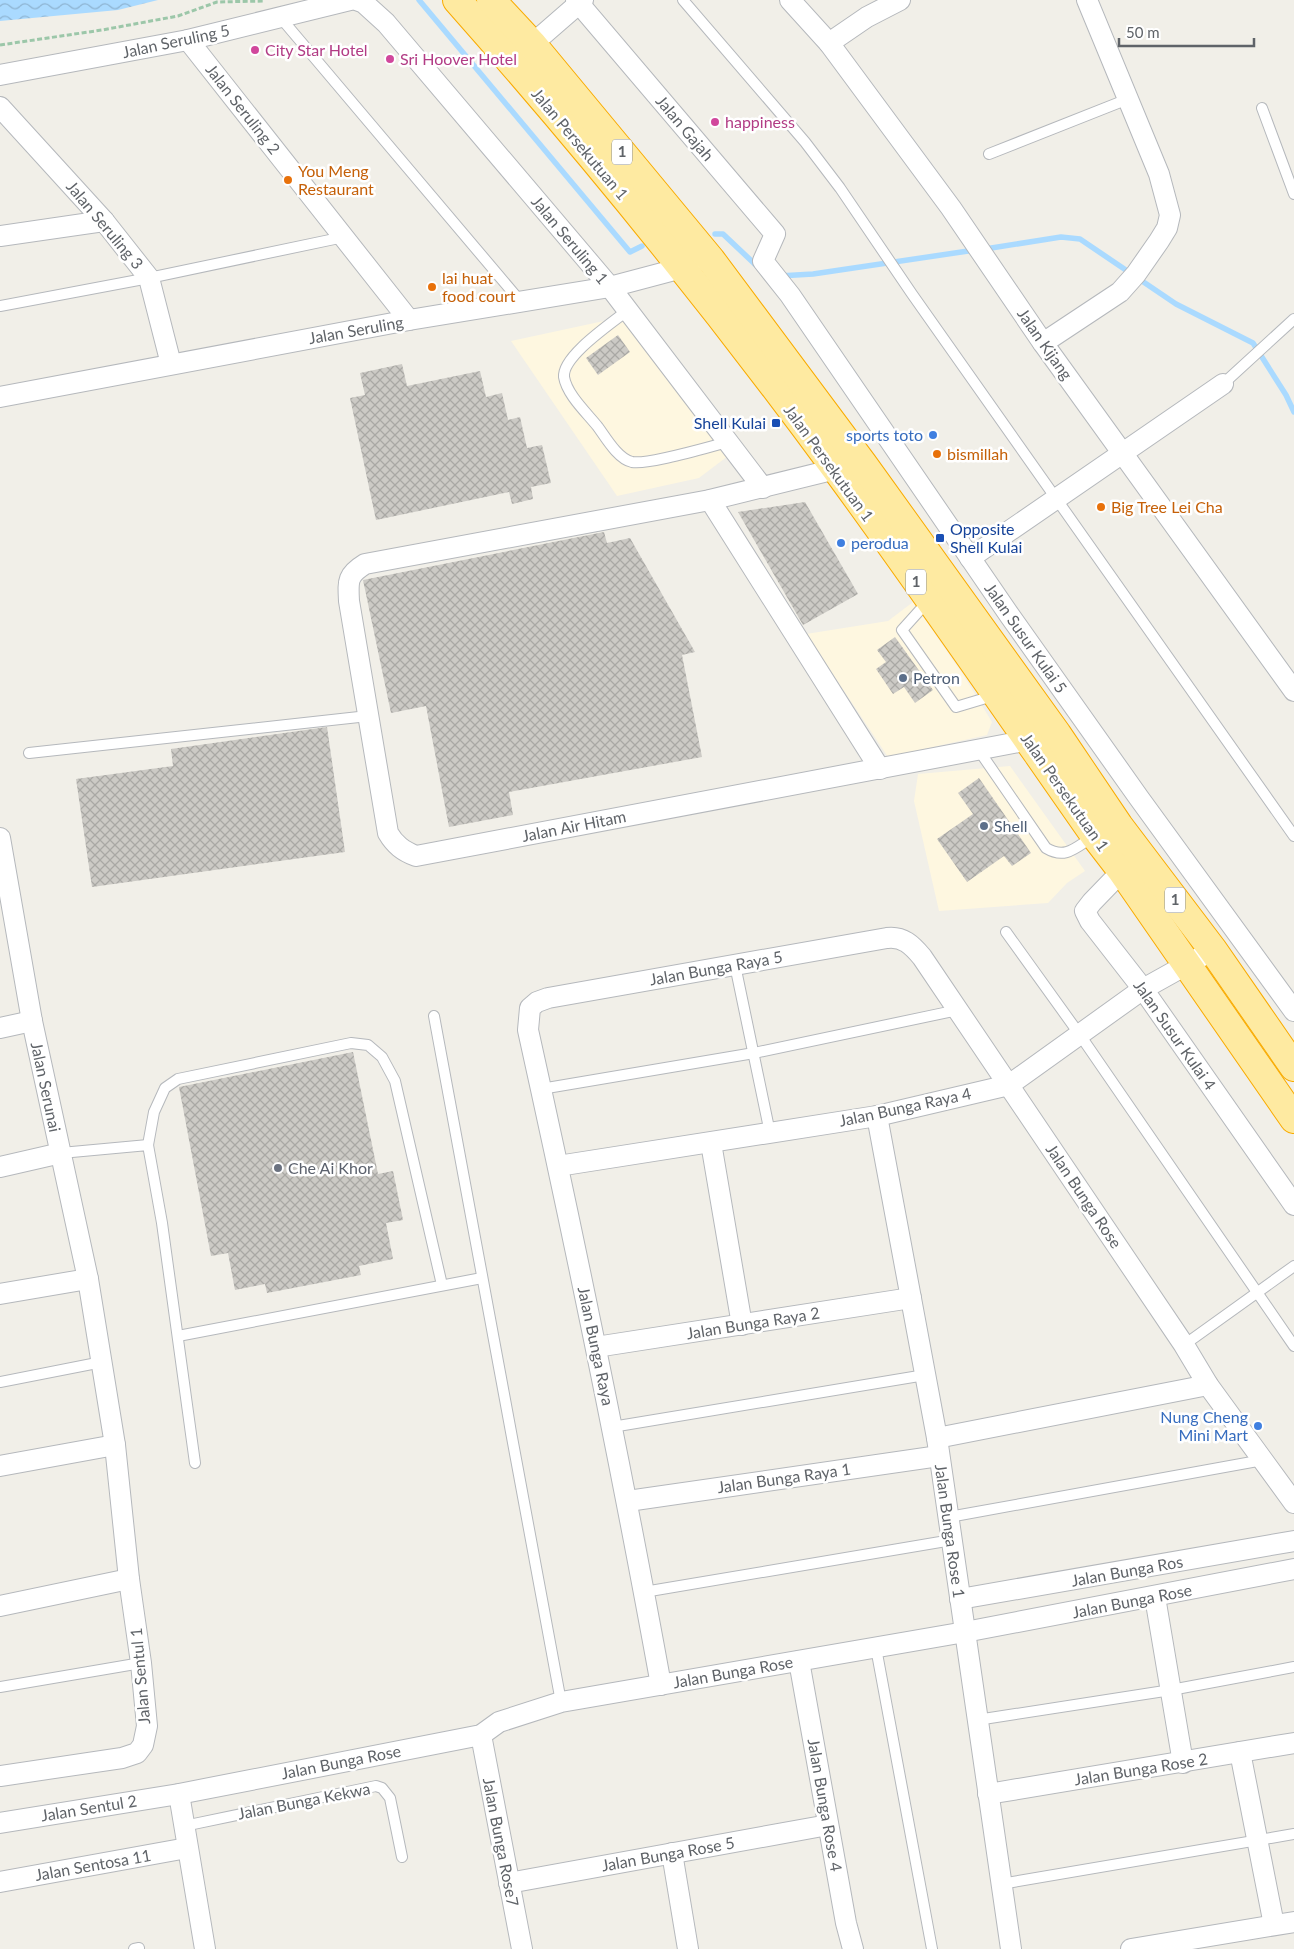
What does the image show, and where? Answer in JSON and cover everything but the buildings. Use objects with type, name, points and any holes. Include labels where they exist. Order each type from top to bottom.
[{"type":"highway","name":"Jalan Persekutuan 1","points":[[457,0],[512,62],[682,267],[835,468],[1095,836],[1122,871],[1294,1118]]},
{"type":"highway","name":"Jalan Persekutuan 1","points":[[492,0],[532,44],[712,260],[863,464],[1057,734],[1119,826],[1213,950],[1294,1067]]},
{"type":"street","name":"Jalan Kijang","points":[[790,0],[829,43],[951,208],[1043,343],[1294,691]]},
{"type":"street","points":[[829,43],[867,17],[900,0]]},
{"type":"street","points":[[1043,343],[1120,292],[1136,274],[1159,241],[1167,228],[1170,215],[1159,174],[1087,0]]},
{"type":"street","name":"Jalan Seruling 5","points":[[0,75],[188,40],[277,9],[357,1]]},
{"type":"street","name":"Jalan Seruling 1","points":[[357,1],[386,23],[610,287],[763,488]]},
{"type":"street","points":[[512,62],[579,1]]},
{"type":"street","name":"Jalan Gajah","points":[[579,1],[775,234],[763,261]]},
{"type":"street","name":"Jalan Seruling 2","points":[[188,40],[410,320]]},
{"type":"street","name":"Jalan Seruling 3","points":[[0,107],[104,221],[149,278],[171,364]]},
{"type":"street","points":[[0,236],[104,221]]},
{"type":"street","name":"Jalan Seruling","points":[[0,397],[410,320],[610,287],[712,260]]},
{"type":"street","name":"Jalan Susur Kulai 5","points":[[763,261],[790,295],[970,558],[1139,798],[1294,1011]]},
{"type":"street","points":[[970,558],[1223,384]]},
{"type":"street","name":"Jalan Air Hitam","points":[[863,464],[835,468],[763,488],[710,500],[378,561],[365,564],[354,571],[348,582],[349,601],[388,833],[394,843],[405,852],[416,856],[978,749],[1029,742],[1057,734]]},
{"type":"street","points":[[710,500],[880,769]]},
{"type":"street","name":"Jalan Serunai","points":[[0,838],[6,905],[88,1279],[102,1362]]},
{"type":"street","name":"Jalan Susur Kulai 4","points":[[1122,871],[1085,911],[1090,922],[1144,989],[1294,1205]]},
{"type":"street","name":"Jalan Bunga Raya 5","points":[[530,1008],[537,1002],[548,998],[887,938],[896,937],[905,940]]},
{"type":"street","name":"Jalan Bunga Rose","points":[[905,940],[922,957],[1184,1345],[1208,1385],[1294,1503]]},
{"type":"street","name":"Jalan Bunga Raya 4","points":[[558,1166],[877,1116],[1009,1085],[1144,989],[1213,950]]},
{"type":"street","name":"Jalan Bunga Raya","points":[[530,1008],[528,1030],[628,1501],[661,1684]]},
{"type":"street","points":[[0,1028],[32,1021]]},
{"type":"street","name":"Jalan Bunga Rose 1","points":[[877,1116],[938,1447],[1011,1949]]},
{"type":"street","points":[[711,1143],[742,1324]]},
{"type":"street","points":[[0,1167],[61,1153]]},
{"type":"street","points":[[0,1294],[88,1279]]},
{"type":"street","name":"Jalan Bunga Raya 2","points":[[596,1347],[910,1298]]},
{"type":"street","name":"Jalan Sentul 1","points":[[0,1776],[122,1758],[137,1753],[143,1745],[147,1726],[141,1663],[129,1579],[115,1445],[102,1362]]},
{"type":"street","name":"Jalan Bunga Raya 1","points":[[628,1501],[938,1447],[1208,1385]]},
{"type":"street","points":[[0,1466],[115,1445]]},
{"type":"street","name":"Jalan Bunga Ros","points":[[960,1600],[1294,1541]]},
{"type":"street","name":"Jalan Bunga Rose","points":[[179,1794],[481,1735],[499,1722],[561,1702],[965,1632],[1294,1569]]},
{"type":"street","points":[[0,1606],[129,1579]]},
{"type":"street","points":[[1156,1596],[1183,1762]]},
{"type":"street","name":"Jalan Bunga Rose 4","points":[[799,1661],[846,1923],[853,1949]]},
{"type":"street","name":"Jalan Bunga Rose7","points":[[481,1735],[522,1949]]},
{"type":"street","name":"Jalan Bunga Rose 2","points":[[988,1794],[1294,1743]]},
{"type":"street","points":[[1131,1949],[1284,1923],[1258,1840],[1240,1752]]},
{"type":"street","points":[[179,1794],[205,1949]]},
{"type":"street","name":"Jalan Sentul 2","points":[[0,1823],[179,1794]]},
{"type":"street","name":"Jalan Bunga Rose 5","points":[[508,1883],[828,1825]]},
{"type":"street","name":"Jalan Sentosa 11","points":[[0,1882],[187,1848]]},
{"type":"street","points":[[672,1854],[688,1949]]},
{"type":"lane","points":[[683,0],[823,164],[1056,500],[1294,836]]},
{"type":"lane","points":[[277,9],[521,302]]},
{"type":"lane","points":[[989,154],[1128,99]]},
{"type":"lane","points":[[1262,108],[1294,194]]},
{"type":"lane","points":[[0,306],[149,278],[344,237]]},
{"type":"lane","points":[[628,310],[574,354],[567,364],[564,377],[570,392],[619,454],[630,462],[646,462],[728,442]]},
{"type":"lane","points":[[1223,384],[1294,319]]},
{"type":"lane","points":[[929,600],[902,630],[956,707],[996,695]]},
{"type":"lane","points":[[29,753],[368,716]]},
{"type":"lane","points":[[978,749],[1046,848],[1056,854],[1063,854],[1095,836]]},
{"type":"lane","points":[[1006,932],[1080,1035],[1294,1346]]},
{"type":"lane","points":[[735,965],[770,1133]]},
{"type":"lane","points":[[541,1089],[754,1053],[958,1010]]},
{"type":"lane","points":[[434,1016],[561,1702]]},
{"type":"lane","points":[[195,1462],[162,1223],[148,1145],[154,1112],[165,1088],[178,1079],[351,1043],[368,1045],[382,1058],[395,1081],[442,1286]]},
{"type":"lane","points":[[61,1153],[148,1145]]},
{"type":"lane","points":[[1184,1345],[1294,1266]]},
{"type":"lane","points":[[178,1336],[482,1278]]},
{"type":"lane","points":[[0,1382],[102,1362]]},
{"type":"lane","points":[[612,1426],[925,1375]]},
{"type":"lane","points":[[949,1517],[1263,1460]]},
{"type":"lane","points":[[644,1592],[952,1540]]},
{"type":"lane","points":[[876,1648],[932,1949]]},
{"type":"lane","points":[[0,1688],[141,1663]]},
{"type":"lane","points":[[978,1720],[1171,1690],[1294,1667]]},
{"type":"lane","name":"Jalan Bunga Kekwa","points":[[184,1826],[376,1786],[382,1788],[390,1798],[402,1857]]},
{"type":"lane","points":[[1001,1884],[1294,1834]]},
{"type":"path","points":[[0,45],[102,30],[178,16],[217,2],[277,9]]},
{"type":"shaded area","points":[[627,316],[728,456],[699,478],[617,496],[511,341]]},
{"type":"shaded area","points":[[913,602],[964,676],[992,722],[987,735],[888,757],[806,634],[888,621]]},
{"type":"shaded area","points":[[1010,766],[1085,871],[1067,883],[1048,903],[939,911],[914,801],[918,774]]},
{"type":"water","points":[[0,0],[158,0],[118,10],[0,21]]},
{"type":"waterway","points":[[419,0],[630,252],[642,246]]},
{"type":"waterway","points":[[715,234],[723,234],[759,268]]},
{"type":"waterway","points":[[985,249],[1061,237],[1080,239],[1176,304],[1253,343],[1286,395],[1294,412]]},
{"type":"waterway","points":[[779,276],[813,274],[975,250]]},
{"type":"place","name":"City Star Hotel","points":[[255,50]]},
{"type":"place","name":"Sri Hoover Hotel","points":[[390,59]]},
{"type":"place","name":"happiness","points":[[715,122]]},
{"type":"place","name":"You Meng Restaurant","points":[[288,180]]},
{"type":"place","name":"lai huat food court","points":[[432,287]]},
{"type":"place","name":"Shell Kulai","points":[[776,423]]},
{"type":"place","name":"sports toto","points":[[933,435]]},
{"type":"place","name":"bismillah","points":[[937,454]]},
{"type":"place","name":"Big Tree Lei Cha","points":[[1101,507]]},
{"type":"place","name":"Opposite Shell Kulai","points":[[940,538]]},
{"type":"place","name":"perodua","points":[[841,543]]},
{"type":"place","name":"Petron","points":[[903,678]]},
{"type":"place","name":"Shell","points":[[984,826]]},
{"type":"place","name":"Che Ai Khor","points":[[278,1168]]},
{"type":"place","name":"Nung Cheng Mini Mart","points":[[1258,1426]]}]
